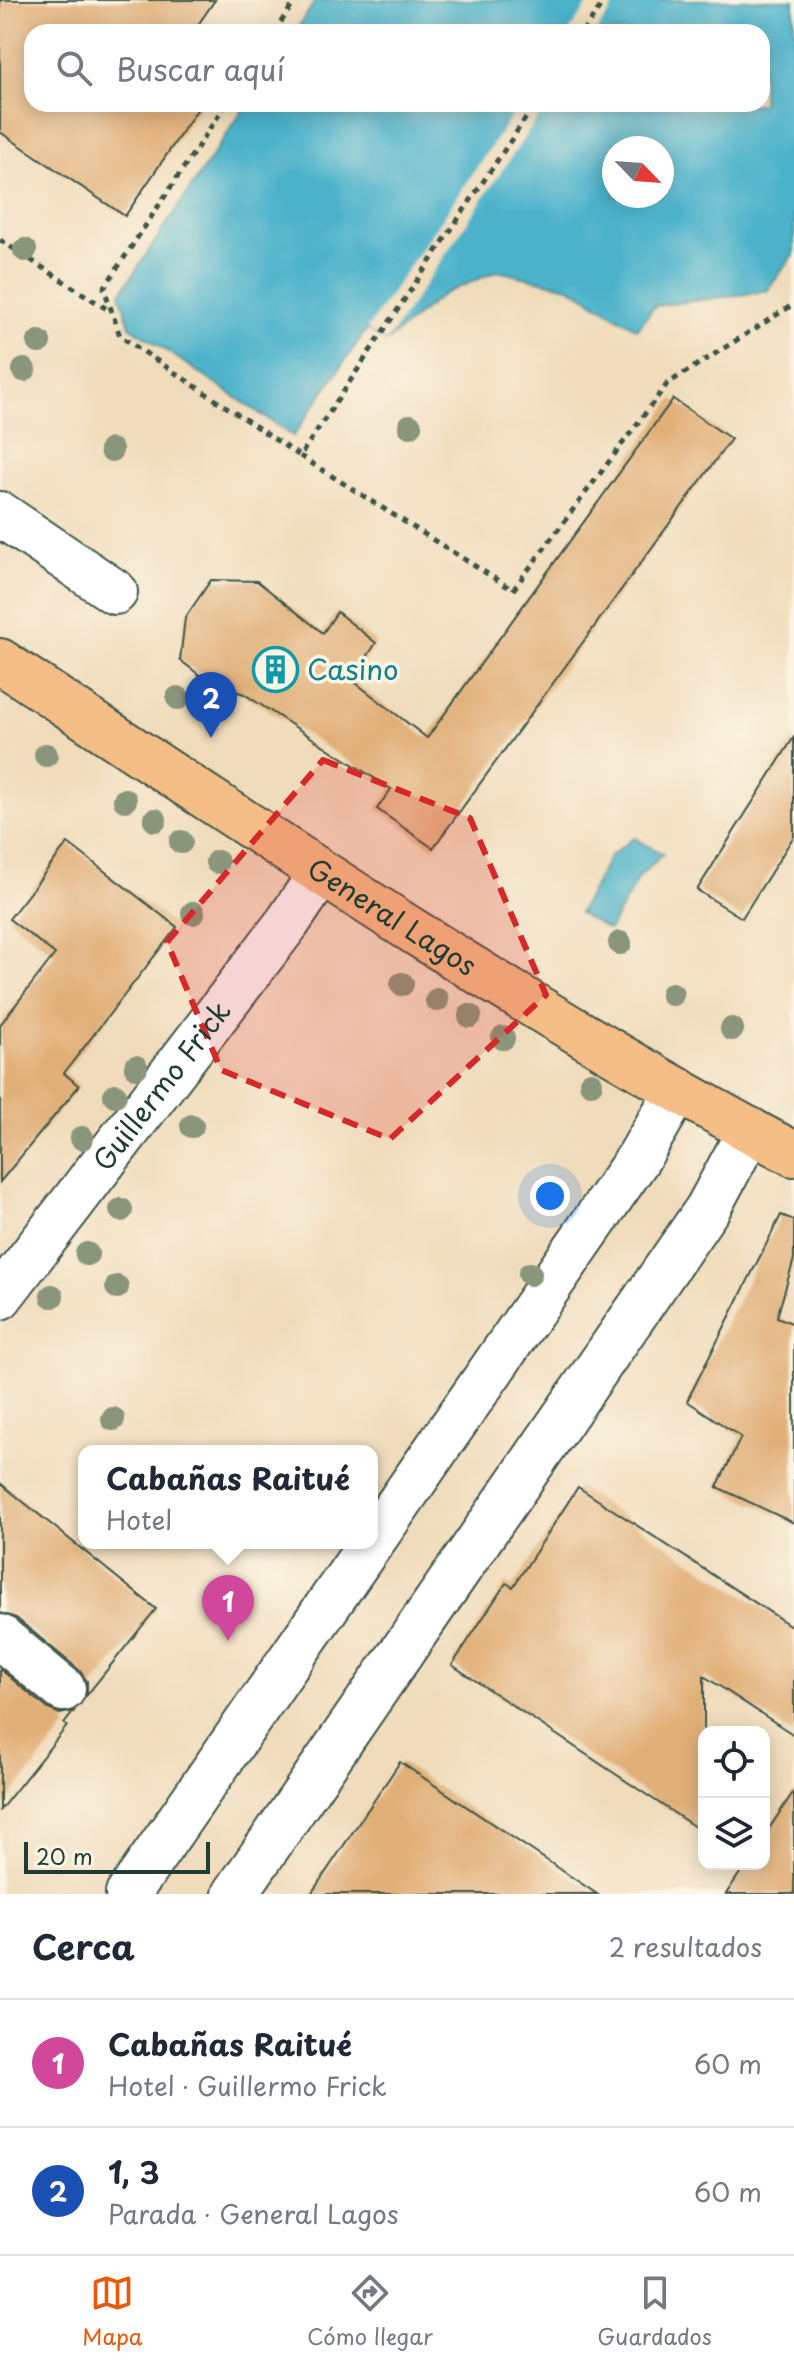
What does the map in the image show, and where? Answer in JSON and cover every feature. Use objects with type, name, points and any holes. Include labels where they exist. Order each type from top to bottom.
[{"type":"main road","name":"General Lagos","points":[[0,661],[321,873],[678,1090],[794,1154]]},
{"type":"street","points":[[0,514],[115,592]]},
{"type":"street","name":"Guillermo Frick","points":[[0,1297],[288,922],[321,873]]},
{"type":"street","points":[[378,1533],[639,1157],[678,1090]]},
{"type":"street","points":[[235,1894],[708,1208],[750,1130]]},
{"type":"street","points":[[128,1894],[367,1549]]},
{"type":"street","points":[[0,1637],[63,1689]]},
{"type":"path","points":[[280,24],[296,0]]},
{"type":"path","points":[[588,24],[605,0]]},
{"type":"path","points":[[221,112],[104,288],[120,336],[300,456],[513,590],[667,384],[794,304]]},
{"type":"path","points":[[300,456],[530,112]]},
{"type":"path","points":[[0,240],[112,313]]},
{"type":"highlighted area","points":[[323,760],[470,818],[546,995],[390,1139],[221,1070],[167,942]]},
{"type":"water","points":[[316,0],[794,0],[794,254],[767,291],[655,306],[637,329],[569,287],[497,271],[443,294],[386,342],[367,329],[293,436],[130,326],[120,294],[242,112],[770,112],[770,24],[300,24]]},
{"type":"water","points":[[634,838],[663,854],[639,877],[609,930],[579,913],[610,856]]},
{"type":"pier","points":[[591,0],[618,0],[602,24],[574,24]]},
{"type":"pier","points":[[515,112],[542,112],[386,342],[367,329]]},
{"type":"building","points":[[0,0],[215,0],[198,24],[24,24],[24,112],[196,112],[125,216],[0,132]]},
{"type":"building","points":[[673,399],[731,439],[433,848],[377,809],[391,789],[244,694],[210,683],[180,660],[185,618],[211,580],[257,581],[323,633],[337,612],[376,643],[352,680],[427,738]]},
{"type":"building","points":[[794,737],[794,836],[742,918],[697,890]]},
{"type":"building","points":[[68,843],[177,927],[64,1073],[79,1086],[0,1182],[0,1025],[55,954],[9,919]]},
{"type":"building","points":[[781,1215],[794,1220],[794,1259],[777,1317],[794,1324],[794,1523],[717,1487],[741,1437],[687,1401]]},
{"type":"building","points":[[0,1483],[156,1609],[87,1695],[87,1681],[79,1670],[16,1618],[0,1613]]},
{"type":"building","points":[[578,1487],[794,1628],[794,1735],[704,1676],[704,1726],[698,1726],[698,1829],[452,1665],[506,1583],[513,1587]]},
{"type":"building","points":[[0,1669],[48,1709],[60,1714],[74,1711],[64,1724],[67,1726],[0,1810]]},
{"type":"building","points":[[400,1762],[597,1894],[311,1894]]},
{"type":"building","points":[[794,1791],[794,1894],[726,1894],[742,1870],[770,1870],[770,1827]]},
{"type":"place","name":"Casino","points":[[276,670]]},
{"type":"place","name":"1, 3","points":[[211,738]]},
{"type":"place","name":"Cabañas Raitué","points":[[228,1641]]}]
